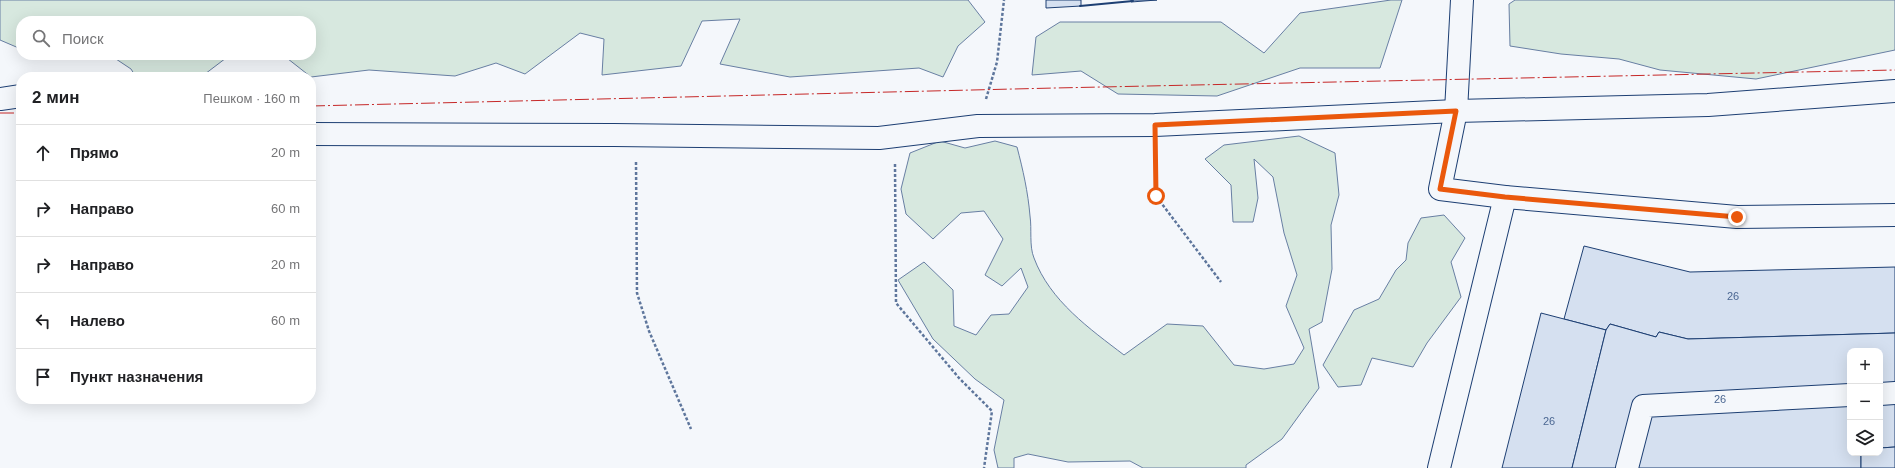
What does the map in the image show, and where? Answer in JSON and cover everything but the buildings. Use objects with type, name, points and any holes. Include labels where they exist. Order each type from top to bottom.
[{"type":"street","points":[[1462,0],[1456,111],[1440,189],[1505,197],[1737,217],[1895,215]]},
{"type":"street","points":[[316,134],[636,135],[879,138],[978,126],[1155,125],[1456,111],[1708,105],[1895,91]]},
{"type":"street","points":[[0,99],[16,97]]},
{"type":"street","points":[[1439,468],[1505,197]]},
{"type":"street","points":[[1883,394],[1895,393]]},
{"type":"street","points":[[1627,468],[1643,406],[1847,396]]},
{"type":"path","points":[[978,126],[997,62],[1004,0]]},
{"type":"path","points":[[1155,125],[1156,196],[1221,282]]},
{"type":"path","points":[[636,135],[637,293],[649,331],[691,429]]},
{"type":"path","points":[[895,136],[896,303],[959,378],[992,411],[984,468]]},
{"type":"shaded area","points":[[0,0],[968,0],[985,22],[958,46],[943,77],[919,68],[790,77],[720,64],[740,19],[702,21],[681,66],[602,75],[604,39],[580,33],[525,74],[496,63],[455,76],[369,70],[316,76],[316,72],[305,72],[289,60],[316,60],[316,16],[16,16],[16,47],[0,40]]},
{"type":"shaded area","points":[[1391,0],[1402,0],[1380,68],[1300,68],[1217,96],[1118,94],[1081,71],[1032,75],[1036,37],[1060,22],[1221,22],[1264,53],[1300,13]]},
{"type":"shaded area","points":[[1515,0],[1895,0],[1895,50],[1756,79],[1660,70],[1619,59],[1561,54],[1510,46],[1509,4]]},
{"type":"shaded area","points":[[118,60],[223,60],[208,72],[133,72],[131,69]]},
{"type":"shaded area","points":[[1299,136],[1335,153],[1339,195],[1331,225],[1332,269],[1322,322],[1309,329],[1319,388],[1282,439],[1246,465],[1246,468],[1143,468],[1130,461],[1068,462],[1028,454],[1014,458],[1014,468],[998,468],[994,450],[1004,400],[975,379],[933,339],[898,280],[924,262],[953,290],[954,326],[976,335],[991,315],[1009,314],[1028,287],[1021,268],[1002,286],[985,275],[1003,239],[984,211],[961,213],[933,239],[906,214],[901,189],[910,153],[940,141],[965,148],[995,141],[1017,147],[1028,198],[1031,221],[1032,253],[1041,273],[1050,288],[1072,313],[1124,355],[1167,324],[1203,326],[1234,365],[1264,369],[1294,364],[1304,348],[1286,306],[1297,275],[1284,233],[1273,177],[1254,159],[1258,198],[1253,222],[1233,222],[1231,185],[1205,159],[1224,145]]},
{"type":"shaded area","points":[[1444,215],[1465,238],[1451,262],[1461,297],[1427,343],[1413,367],[1372,358],[1361,385],[1338,387],[1323,365],[1354,310],[1379,299],[1396,270],[1406,260],[1408,243],[1421,218]]},
{"type":"wall","points":[[1080,6],[1133,1]]},
{"type":"power","points":[[316,106],[1895,70]]},
{"type":"power","points":[[0,113],[16,113]]},
{"type":"route","points":[[1156,196],[1155,125],[1456,111],[1440,189],[1505,197],[1737,217]]}]
